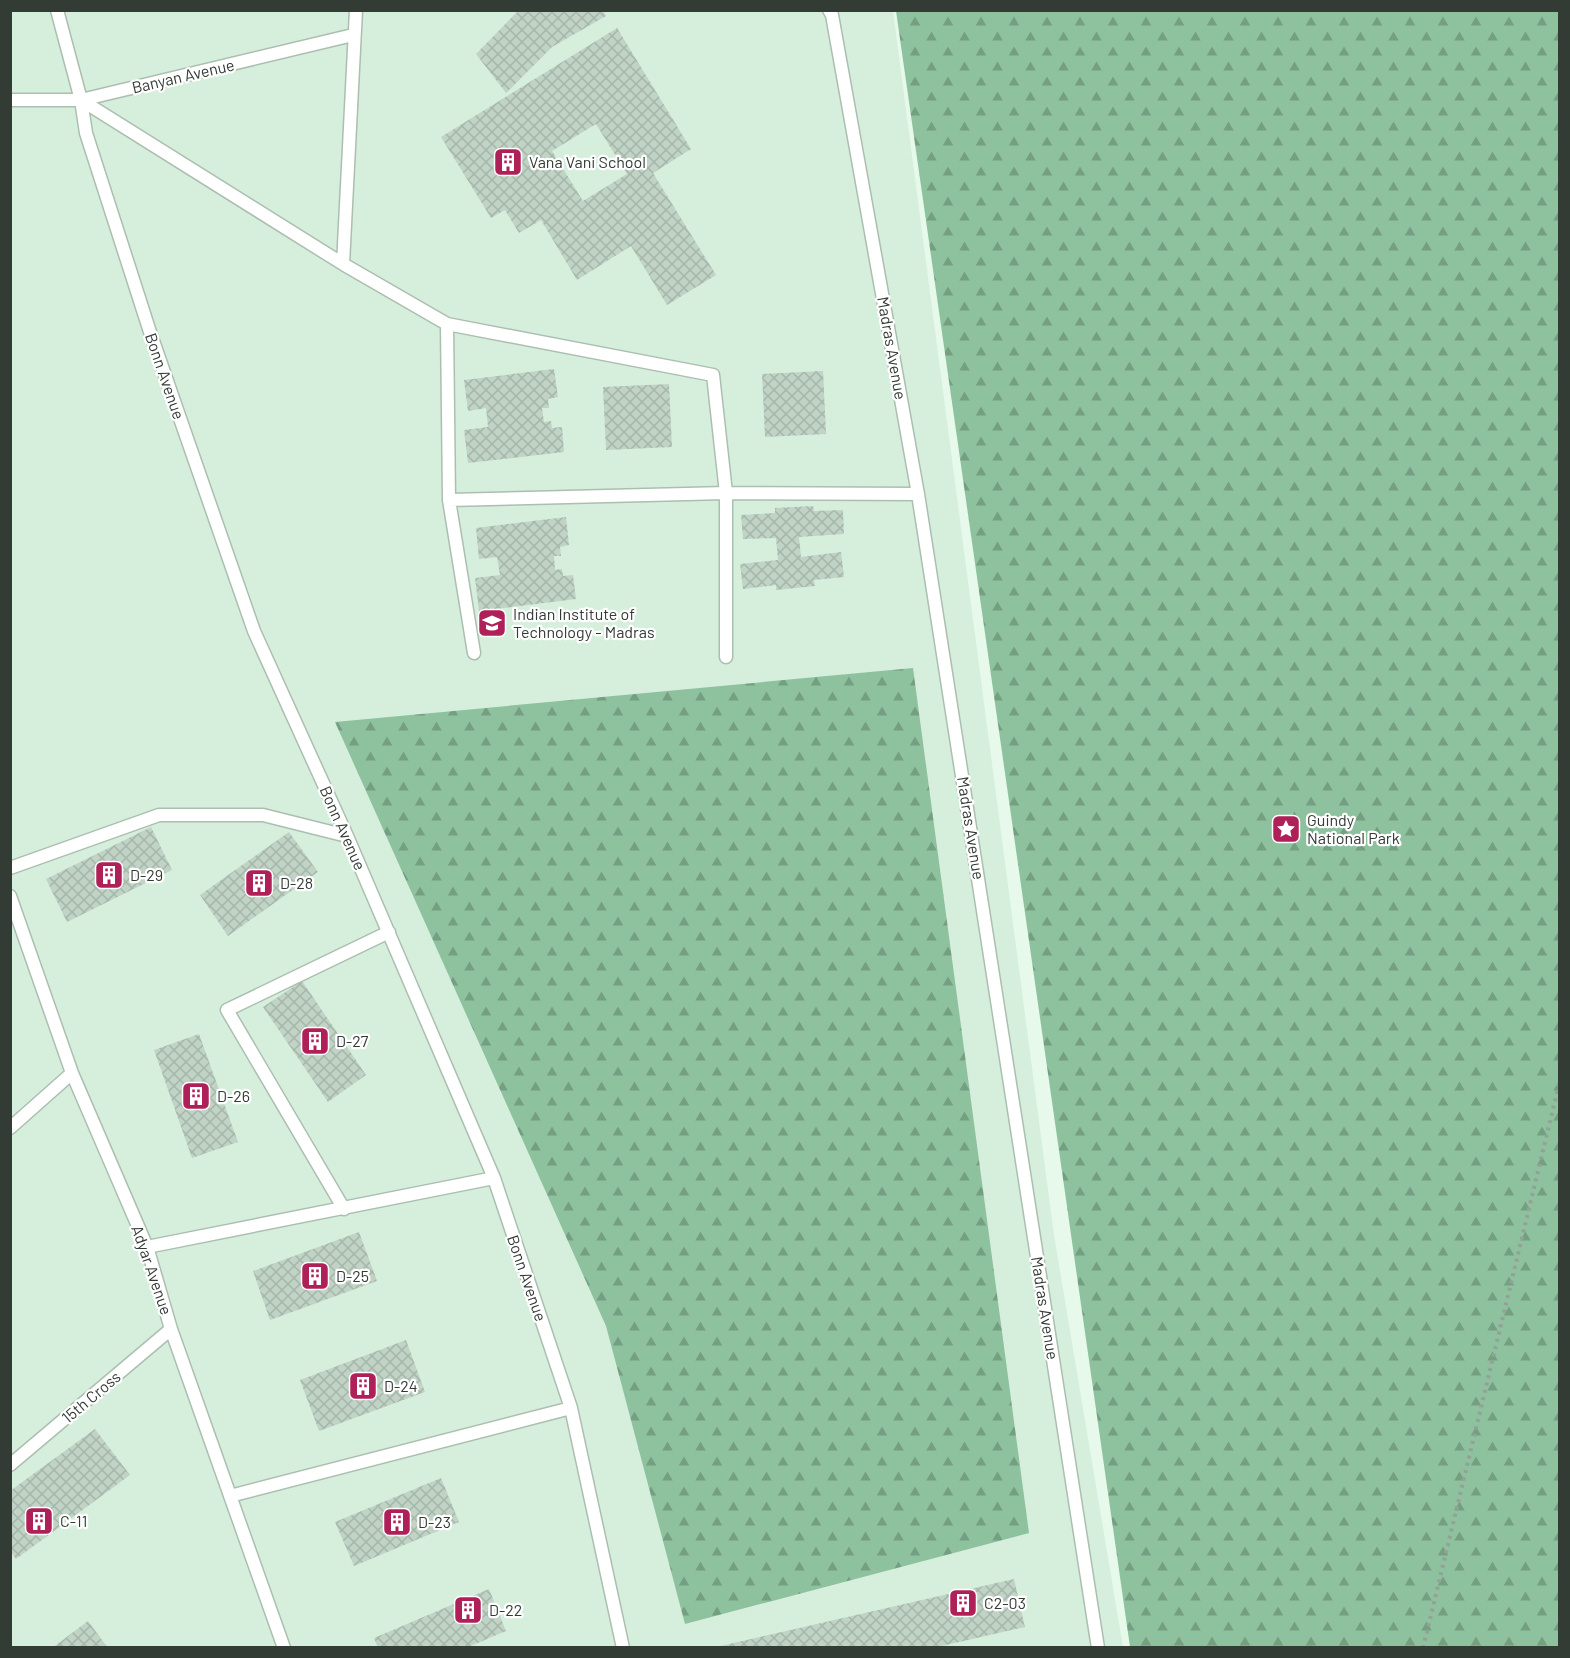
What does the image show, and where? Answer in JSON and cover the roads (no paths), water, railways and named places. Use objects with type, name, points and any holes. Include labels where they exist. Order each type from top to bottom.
[{"type":"lane","name":"Bonn Avenue","points":[[57,10],[81,100],[86,133],[146,321],[254,631],[347,836],[494,1178],[571,1408],[622,1647]]},
{"type":"lane","points":[[343,264],[356,10]]},
{"type":"lane","name":"Madras Avenue","points":[[831,12],[918,494],[1098,1647]]},
{"type":"lane","name":"Banyan Avenue","points":[[10,100],[81,100],[353,35]]},
{"type":"lane","points":[[81,100],[343,264],[447,324],[713,375],[726,493],[726,657]]},
{"type":"lane","points":[[447,324],[449,500],[474,653]]},
{"type":"lane","points":[[449,500],[726,493],[918,494]]},
{"type":"lane","points":[[10,868],[159,815],[263,815],[347,836]]},
{"type":"lane","name":"Adyar Avenue","points":[[10,896],[72,1072],[147,1247],[171,1329],[284,1647]]},
{"type":"lane","points":[[344,1209],[227,1010],[389,933]]},
{"type":"lane","points":[[10,1128],[72,1072]]},
{"type":"lane","points":[[147,1247],[494,1178]]},
{"type":"lane","name":"15th Cross","points":[[10,1465],[171,1329]]},
{"type":"lane","points":[[230,1496],[571,1408]]},
{"type":"place","name":"Vana Vani School","points":[[508,162]]},
{"type":"place","name":"Indian Institute of Technology - Madras","points":[[492,623]]},
{"type":"place","name":"Guindy National Park","points":[[1286,829]]},
{"type":"place","name":"D-29","points":[[109,875]]},
{"type":"place","name":"D-28","points":[[259,883]]},
{"type":"place","name":"D-27","points":[[315,1041]]},
{"type":"place","name":"D-26","points":[[196,1096]]},
{"type":"place","name":"D-25","points":[[315,1276]]},
{"type":"place","name":"D-24","points":[[363,1386]]},
{"type":"place","name":"C-11","points":[[39,1521]]},
{"type":"place","name":"D-23","points":[[397,1522]]},
{"type":"place","name":"C2-03","points":[[963,1603]]},
{"type":"place","name":"D-22","points":[[468,1610]]}]
